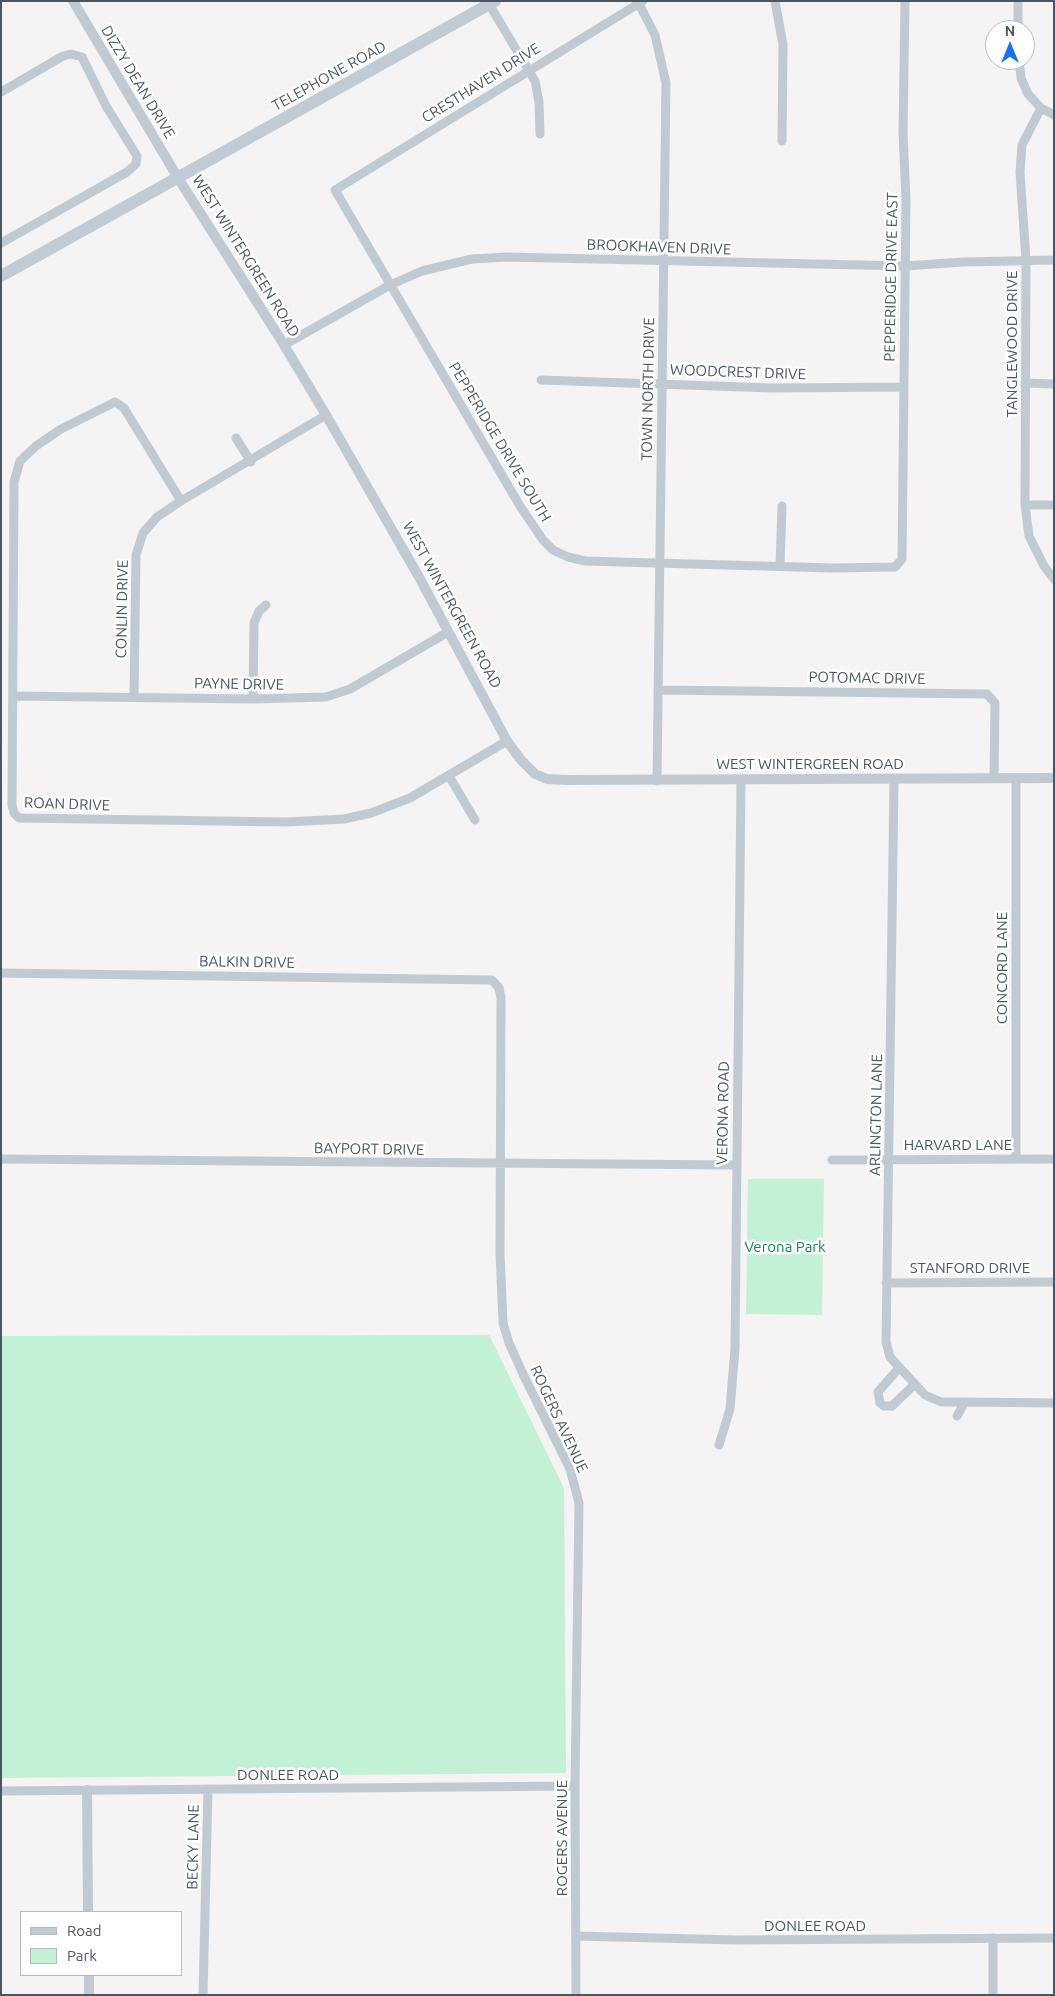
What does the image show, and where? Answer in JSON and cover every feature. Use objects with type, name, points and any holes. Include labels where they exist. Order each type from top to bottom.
[{"type":"main road","name":"TELEPHONE ROAD","points":[[178,178],[492,3]]},
{"type":"main road","name":"WEST WINTERGREEN ROAD","points":[[1,276],[178,178]]},
{"type":"street","name":"DIZZY DEAN DRIVE","points":[[73,1],[178,178]]},
{"type":"street","points":[[775,1],[783,45],[782,141]]},
{"type":"street","name":"PEPPERIDGE DRIVE EAST","points":[[902,554],[905,1]]},
{"type":"street","points":[[1018,1],[1018,20]]},
{"type":"street","name":"CRESTHAVEN DRIVE","points":[[335,190],[641,2]]},
{"type":"street","name":"TOWN NORTH DRIVE","points":[[641,2],[655,36],[666,83],[658,781]]},
{"type":"street","points":[[492,3],[528,70],[538,96],[540,134]]},
{"type":"street","points":[[1,92],[63,56],[71,54],[82,57],[106,106],[136,156],[136,164],[127,172],[1,243]]},
{"type":"street","points":[[1021,70],[1024,86],[1042,108],[1054,115]]},
{"type":"street","name":"TANGLEWOOD DRIVE","points":[[1042,108],[1022,145],[1020,172],[1026,261],[1025,505],[1029,536],[1044,566],[1054,579]]},
{"type":"street","name":"WEST WINTERGREEN ROAD","points":[[178,178],[326,415],[508,741],[535,774],[547,779],[658,781],[1054,778]]},
{"type":"street","name":"PEPPERIDGE DRIVE SOUTH","points":[[335,190],[520,506],[543,540],[553,550],[576,560],[660,564],[780,566],[895,567],[901,563],[902,554]]},
{"type":"street","name":"BROOKHAVEN DRIVE","points":[[284,346],[390,285],[422,271],[472,259],[506,257],[791,266],[905,266],[1054,260]]},
{"type":"street","name":"WOODCREST DRIVE","points":[[541,380],[772,388],[904,387]]},
{"type":"street","points":[[1026,383],[1054,384]]},
{"type":"street","name":"ROAN DRIVE","points":[[181,501],[124,408],[115,402],[61,429],[27,452],[20,461],[14,482],[12,805],[14,813],[19,818],[286,822],[344,819],[371,813],[410,798],[508,741]]},
{"type":"street","name":"CONLIN DRIVE","points":[[134,697],[136,555],[138,544],[149,524],[181,501],[251,462],[326,415]]},
{"type":"street","points":[[236,438],[251,462]]},
{"type":"street","points":[[1025,505],[1054,505]]},
{"type":"street","points":[[780,566],[782,506]]},
{"type":"street","points":[[253,699],[254,623],[259,611],[266,605]]},
{"type":"street","name":"PAYNE DRIVE","points":[[13,696],[316,698],[350,690],[448,632]]},
{"type":"street","name":"POTOMAC DRIVE","points":[[659,690],[987,694],[995,704],[994,778]]},
{"type":"street","points":[[449,776],[475,820]]},
{"type":"street","name":"CONCORD LANE","points":[[1016,778],[1016,1159]]},
{"type":"street","name":"ARLINGTON LANE","points":[[894,780],[886,1342],[890,1357],[899,1368],[932,1399],[940,1402],[1054,1403]]},
{"type":"street","name":"VERONA ROAD","points":[[719,1445],[730,1409],[735,1348],[741,781]]},
{"type":"street","name":"BALKIN DRIVE","points":[[1,973],[492,980]]},
{"type":"street","name":"ROGERS AVENUE","points":[[492,980],[499,988],[502,998],[500,1253],[503,1323],[508,1343],[570,1469],[579,1503],[575,1786],[576,1995]]},
{"type":"street","name":"BAYPORT DRIVE","points":[[1,1159],[736,1165]]},
{"type":"street","name":"HARVARD LANE","points":[[832,1160],[1054,1159]]},
{"type":"street","name":"STANFORD DRIVE","points":[[886,1283],[1054,1282]]},
{"type":"street","points":[[899,1368],[878,1392],[880,1402],[884,1406],[892,1406],[915,1384]]},
{"type":"street","points":[[957,1416],[965,1402]]},
{"type":"street","name":"DONLEE ROAD","points":[[1,1791],[575,1786]]},
{"type":"street","name":"BECKY LANE","points":[[203,1995],[208,1789]]},
{"type":"street","points":[[87,1790],[88,1911]]},
{"type":"street","name":"DONLEE ROAD","points":[[576,1936],[737,1940],[1054,1938]]},
{"type":"street","points":[[993,1938],[993,1995]]},
{"type":"street","points":[[88,1976],[89,1995]]},
{"type":"green space","name":"Verona Park","points":[[748,1179],[824,1179],[822,1315],[746,1314]]},
{"type":"green space","points":[[489,1335],[564,1488],[566,1773],[1,1778],[1,1336]]}]
